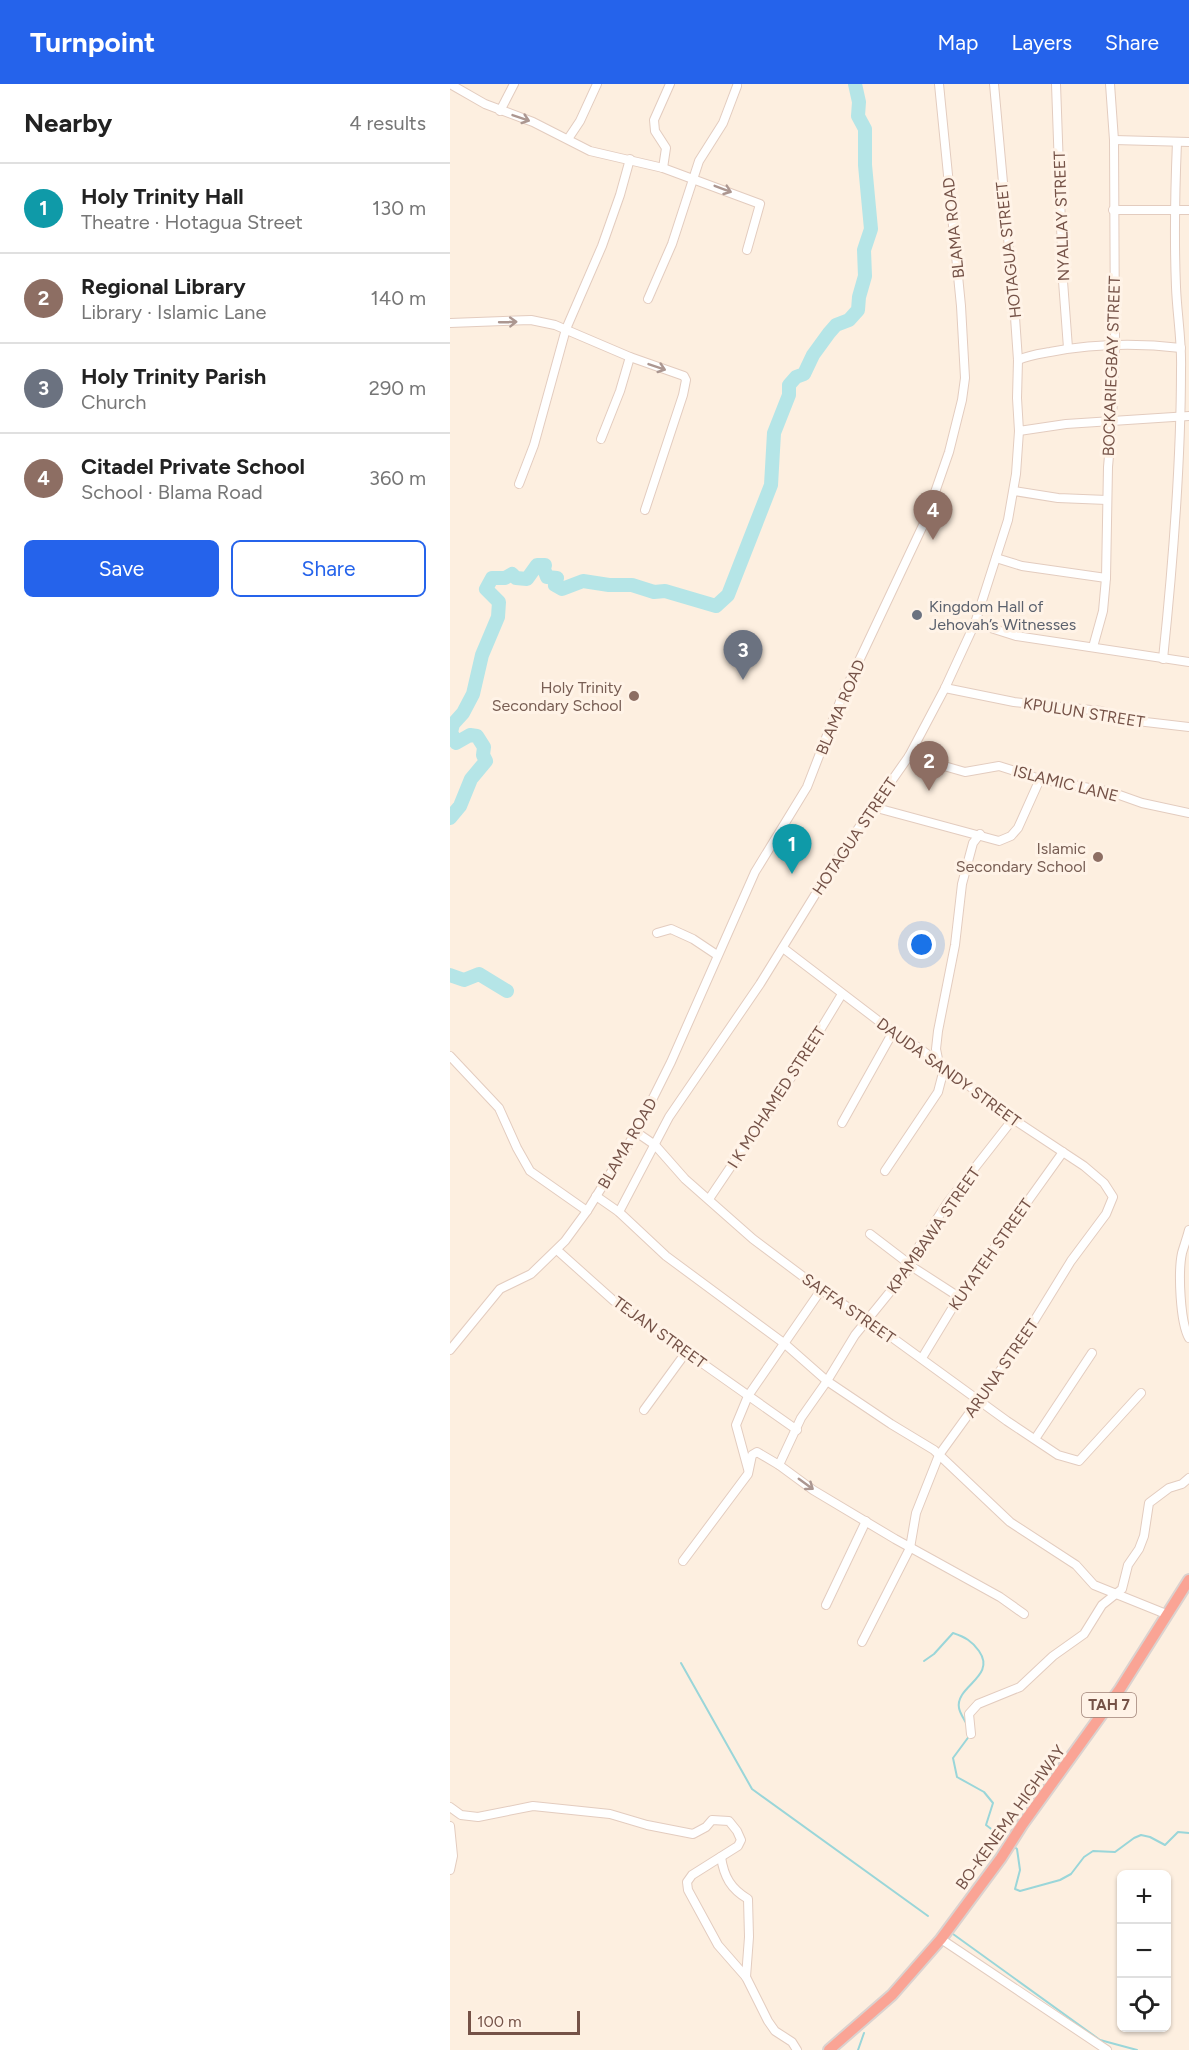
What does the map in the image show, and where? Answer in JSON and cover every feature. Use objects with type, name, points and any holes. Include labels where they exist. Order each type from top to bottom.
[{"type":"highway","name":"BO-KENEMA HIGHWAY","points":[[829,2050],[892,1995],[941,1939],[1120,1689],[1189,1580]]},
{"type":"street","points":[[450,84],[500,111],[533,122],[591,151],[663,168],[760,204],[747,250]]},
{"type":"street","points":[[500,111],[514,84]]},
{"type":"street","points":[[568,139],[580,121],[597,84]]},
{"type":"street","points":[[663,168],[666,148],[654,127],[654,120],[670,84]]},
{"type":"street","name":"BLAMA ROAD","points":[[450,1350],[500,1289],[531,1274],[556,1250],[587,1211],[636,1132],[671,1062],[755,872],[807,787],[841,699],[925,521],[962,400],[965,355],[939,84]]},
{"type":"street","name":"HOTAGUA STREET","points":[[619,1212],[669,1117],[783,948],[809,902],[909,756],[945,688],[975,623],[1008,520],[1014,491],[1019,431],[1018,360],[994,84]]},
{"type":"street","name":"NYALLAY STREET","points":[[1056,84],[1063,281],[1068,348]]},
{"type":"street","name":"BOCKARIEGBAY STREET","points":[[1093,647],[1103,611],[1106,578],[1107,500],[1115,346],[1114,140],[1110,84]]},
{"type":"street","points":[[648,299],[672,244],[699,161],[723,123],[737,86]]},
{"type":"street","points":[[1114,140],[1189,142]]},
{"type":"street","points":[[1163,659],[1185,416],[1176,290],[1174,210],[1178,142]]},
{"type":"street","points":[[519,484],[534,444],[566,329],[602,246],[630,159]]},
{"type":"street","points":[[1113,210],[1189,210]]},
{"type":"street","points":[[450,323],[531,321],[566,329],[630,357],[684,376],[686,380],[683,395],[645,510]]},
{"type":"street","points":[[1018,360],[1030,354],[1068,348],[1153,345],[1181,348]]},
{"type":"street","points":[[601,439],[620,391],[630,357]]},
{"type":"street","points":[[1019,431],[1066,424],[1185,416]]},
{"type":"street","points":[[1014,491],[1059,498],[1107,500]]},
{"type":"street","points":[[996,558],[1022,566],[1106,578]]},
{"type":"street","points":[[975,623],[1016,636],[1189,662]]},
{"type":"street","name":"KPULUN STREET","points":[[945,688],[1014,702],[1101,711],[1137,721],[1189,727]]},
{"type":"street","name":"ISLAMIC LANE","points":[[909,756],[965,772],[999,766],[1040,778],[1111,792],[1142,803],[1189,813]]},
{"type":"street","points":[[873,807],[980,834],[999,841],[1011,836],[1018,828],[1040,778]]},
{"type":"street","points":[[885,1171],[938,1092],[941,1066],[936,1049],[938,1031],[954,945],[962,884],[973,843],[980,834]]},
{"type":"street","points":[[657,933],[671,929],[693,939],[717,956]]},
{"type":"street","name":"DAUDA SANDY STREET","points":[[783,948],[893,1032],[1013,1119],[1063,1152],[1104,1183],[1113,1197]]},
{"type":"street","name":"I K MOHAMED STREET","points":[[709,1199],[794,1074],[842,994]]},
{"type":"street","points":[[842,1123],[893,1032]]},
{"type":"street","points":[[450,1056],[502,1113],[530,1171],[587,1211]]},
{"type":"street","name":"KPAMBAWA STREET","points":[[779,1465],[801,1418],[855,1335],[910,1264],[948,1202],[1013,1119]]},
{"type":"street","name":"SAFFA STREET","points":[[636,1132],[655,1144],[685,1179],[753,1239],[821,1290],[868,1320],[1058,1455],[1079,1461],[1142,1393]]},
{"type":"street","name":"KUYATEH STREET","points":[[922,1358],[959,1297],[1063,1152]]},
{"type":"street","points":[[596,1196],[619,1212],[666,1256],[785,1344],[827,1381],[934,1450],[1010,1522],[1076,1566],[1094,1585],[1166,1614]]},
{"type":"street","name":"ARUNA STREET","points":[[862,1642],[910,1548],[916,1512],[939,1455],[1023,1339],[1071,1261],[1106,1214],[1113,1197]]},
{"type":"street","points":[[1189,1230],[1181,1255],[1181,1311],[1185,1332],[1189,1338]]},
{"type":"street","points":[[870,1234],[959,1297]]},
{"type":"street","name":"TEJAN STREET","points":[[556,1250],[614,1301],[796,1430]]},
{"type":"street","points":[[748,1474],[745,1453],[736,1425],[748,1396],[821,1290]]},
{"type":"street","points":[[644,1410],[687,1351]]},
{"type":"street","points":[[1035,1439],[1092,1353]]},
{"type":"street","points":[[683,1561],[748,1474],[752,1455],[758,1452],[813,1490],[910,1548],[1000,1597],[1024,1614]]},
{"type":"street","points":[[971,1734],[969,1714],[978,1704],[1020,1687],[1053,1656],[1084,1634],[1094,1614],[1122,1589],[1128,1565],[1139,1549],[1144,1536],[1149,1503],[1169,1488],[1182,1484],[1189,1478]]},
{"type":"street","points":[[826,1605],[866,1521]]},
{"type":"street","points":[[450,1807],[461,1815],[478,1816],[533,1806],[610,1814],[647,1825],[693,1834],[706,1827],[712,1820],[729,1821],[741,1840],[738,1846],[692,1875],[687,1882],[688,1890],[718,1945],[746,1977],[775,2031],[792,2042],[797,2050]]},
{"type":"street","points":[[450,1826],[453,1856],[450,1870]]},
{"type":"street","points":[[721,1857],[723,1869],[735,1891],[748,1899],[749,1937],[746,1977]]},
{"type":"street","points":[[941,1939],[1104,2050]]},
{"type":"waterway","points":[[450,818],[460,806],[471,779],[486,761],[483,755],[484,747],[477,736],[470,735],[456,743],[451,732],[453,724],[463,713],[473,694],[482,655],[498,617],[499,602],[486,589],[492,578],[505,578],[512,574],[516,578],[527,579],[537,565],[545,565],[547,577],[557,578],[555,585],[562,589],[583,581],[609,585],[632,585],[654,592],[665,591],[716,606],[728,595],[771,485],[774,433],[789,395],[789,385],[796,377],[804,374],[813,355],[836,325],[849,320],[858,310],[865,276],[864,250],[871,229],[865,165],[865,129],[858,116],[859,102],[855,84]]},
{"type":"waterway","points":[[450,975],[464,980],[479,974],[507,991]]},
{"type":"waterway","points":[[924,1661],[934,1654],[953,1633],[968,1640],[979,1651],[983,1660],[983,1668],[959,1700],[959,1708],[967,1725]]},
{"type":"waterway","points":[[681,1663],[752,1789],[928,1916]]},
{"type":"waterway","points":[[970,1735],[953,1758],[957,1777],[984,1792],[993,1803],[986,1825],[1008,1842]]},
{"type":"waterway","points":[[1012,1845],[1017,1849],[1020,1870],[1015,1889],[1020,1891],[1060,1880],[1071,1874],[1084,1857],[1093,1851],[1115,1852],[1141,1835],[1165,1845],[1178,1832],[1189,1833]]},
{"type":"waterway","points":[[953,1934],[1100,2040],[1137,2050]]},
{"type":"waterway","points":[[858,2050],[864,2033]]},
{"type":"place","name":"Citadel Private School","points":[[933,540]]},
{"type":"place","name":"Kingdom Hall of Jehovah’s Witnesses","points":[[917,615]]},
{"type":"place","name":"Holy Trinity Parish","points":[[743,680]]},
{"type":"place","name":"Holy Trinity Secondary School","points":[[634,696]]},
{"type":"place","name":"Regional Library","points":[[929,791]]},
{"type":"place","name":"Islamic Secondary School","points":[[1098,857]]},
{"type":"place","name":"Holy Trinity Hall","points":[[792,874]]}]
